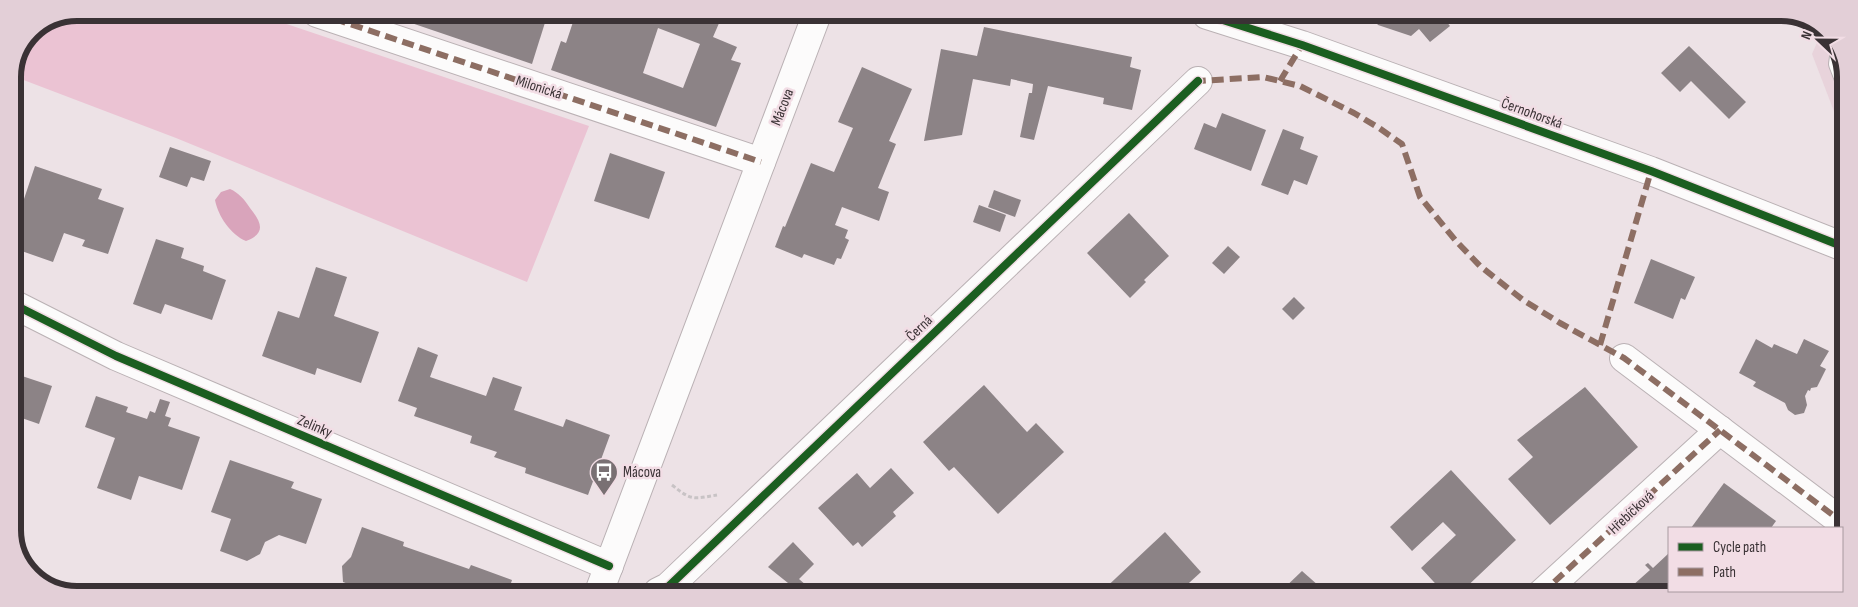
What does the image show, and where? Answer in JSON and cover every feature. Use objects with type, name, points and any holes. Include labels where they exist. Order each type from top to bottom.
[{"type":"street","name":"Milonická","points":[[341,21],[761,162]]},
{"type":"street","name":"Mácova","points":[[601,586],[815,21]]},
{"type":"street","name":"Černohorská","points":[[1226,21],[1311,48],[1651,171],[1837,244]]},
{"type":"street","name":"Černá","points":[[669,586],[1198,81]]},
{"type":"street","name":"Zelinky","points":[[21,308],[116,356],[609,566]]},
{"type":"street","points":[[1624,358],[1837,518]]},
{"type":"street","name":"Hřebíčková","points":[[1550,586],[1720,430]]},
{"type":"path","points":[[671,484],[694,499],[725,494],[736,498],[750,508]]},
{"type":"shaded area","points":[[278,21],[589,126],[527,282],[176,138],[21,79],[22,67],[31,46],[46,31],[67,22]]},
{"type":"shaded area","points":[[1820,37],[1829,49],[1836,67],[1837,119],[1812,54]]},
{"type":"shaded area","points":[[230,189],[243,199],[259,222],[260,227],[257,234],[246,241],[230,230],[222,218],[215,200],[221,192]]},
{"type":"building","points":[[406,21],[545,21],[532,64]]},
{"type":"building","points":[[573,21],[720,21],[713,37],[737,47],[731,60],[741,63],[716,127],[551,70],[561,41],[566,43]],"holes":[[[658,28],[700,44],[683,88],[643,73]]]},
{"type":"building","points":[[1375,21],[1446,21],[1450,26],[1430,42],[1419,29],[1411,36],[1378,25]]},
{"type":"building","points":[[984,27],[1132,57],[1130,67],[1141,70],[1132,110],[1103,104],[1104,98],[1048,86],[1034,140],[1020,137],[1029,93],[1032,93],[1033,84],[1011,79],[1010,86],[973,79],[962,135],[924,141],[941,49],[977,56]]},
{"type":"building","points":[[1689,46],[1746,102],[1729,119],[1691,81],[1680,92],[1661,73]]},
{"type":"building","points":[[862,67],[912,89],[889,141],[896,144],[878,188],[889,192],[879,221],[842,207],[835,225],[848,230],[845,238],[849,240],[841,259],[837,258],[834,265],[804,254],[802,258],[775,247],[811,163],[834,172],[853,128],[838,122]]},
{"type":"building","points":[[1222,113],[1266,130],[1251,171],[1194,149],[1204,123],[1216,128]]},
{"type":"building","points":[[1283,129],[1304,137],[1300,149],[1318,156],[1307,185],[1294,180],[1288,195],[1261,185]]},
{"type":"building","points":[[170,147],[211,161],[204,181],[191,177],[187,187],[159,177]]},
{"type":"building","points":[[610,153],[665,172],[649,219],[594,201]]},
{"type":"building","points":[[35,166],[102,189],[98,199],[124,208],[108,254],[82,246],[85,240],[64,233],[53,262],[21,251],[21,208]]},
{"type":"building","points":[[994,190],[1021,200],[1015,217],[988,207]]},
{"type":"building","points":[[979,205],[1006,215],[1000,232],[973,222]]},
{"type":"building","points":[[1129,213],[1169,256],[1144,280],[1146,282],[1130,298],[1087,253]]},
{"type":"building","points":[[156,239],[184,248],[181,258],[204,266],[203,271],[226,280],[212,320],[165,304],[161,314],[133,304]]},
{"type":"building","points":[[1228,246],[1240,257],[1224,274],[1212,263]]},
{"type":"building","points":[[1651,259],[1695,277],[1685,300],[1681,298],[1673,319],[1634,303]]},
{"type":"building","points":[[316,267],[347,277],[334,316],[379,332],[361,383],[317,368],[315,375],[262,356],[278,311],[299,318]]},
{"type":"building","points":[[1294,297],[1305,308],[1293,320],[1282,309]]},
{"type":"building","points":[[1756,339],[1772,348],[1774,344],[1797,354],[1804,339],[1829,351],[1820,366],[1826,369],[1817,387],[1811,388],[1810,391],[1808,390],[1805,396],[1807,405],[1804,413],[1795,415],[1788,410],[1785,403],[1753,386],[1756,382],[1739,373]]},
{"type":"building","points":[[418,347],[438,355],[430,377],[486,396],[493,377],[522,387],[514,410],[563,427],[566,419],[610,435],[588,495],[525,473],[526,468],[494,457],[497,452],[470,443],[472,436],[414,416],[417,408],[398,401]]},
{"type":"building","points":[[21,376],[52,386],[39,424],[21,418]]},
{"type":"building","points":[[984,385],[1027,432],[1036,423],[1064,452],[998,514],[954,467],[949,471],[923,442]]},
{"type":"building","points":[[1585,387],[1638,447],[1550,525],[1508,479],[1533,457],[1517,440]]},
{"type":"building","points":[[96,396],[128,407],[126,412],[147,419],[150,411],[155,413],[160,399],[170,402],[165,416],[171,418],[168,426],[200,437],[182,490],[139,476],[131,500],[97,488],[115,438],[85,427]]},
{"type":"building","points":[[230,460],[294,482],[291,488],[322,499],[306,544],[279,535],[265,542],[260,554],[247,561],[220,551],[231,519],[211,512]]},
{"type":"building","points":[[891,468],[914,493],[893,512],[896,516],[862,547],[858,542],[853,546],[818,508],[857,473],[870,488]]},
{"type":"building","points":[[1451,470],[1516,540],[1467,586],[1438,586],[1421,568],[1456,535],[1443,522],[1412,551],[1390,527]]},
{"type":"building","points":[[1724,483],[1776,521],[1772,527],[1692,527]]},
{"type":"building","points":[[362,527],[404,542],[403,546],[469,569],[471,565],[512,580],[510,586],[353,586],[343,582],[342,566],[351,557]]},
{"type":"building","points":[[1165,532],[1201,572],[1186,586],[1107,586]]},
{"type":"building","points":[[793,542],[814,564],[799,579],[807,586],[792,586],[768,567]]},
{"type":"building","points":[[1668,554],[1668,586],[1632,586],[1650,570],[1645,565],[1648,563],[1653,568]]},
{"type":"building","points":[[1302,571],[1319,586],[1286,586]]},
{"type":"marked path","points":[[341,21],[761,162]]},
{"type":"marked path","points":[[1280,81],[1302,45]]},
{"type":"marked path","points":[[1195,84],[1198,81],[1263,77],[1300,86],[1354,113],[1379,128],[1402,144],[1420,197],[1456,241],[1480,266],[1523,300],[1560,323],[1624,358],[1837,518]]},
{"type":"marked path","points":[[1600,345],[1651,171]]},
{"type":"marked path","points":[[1550,586],[1720,430]]},
{"type":"cycle path","points":[[1226,21],[1302,45],[1651,171],[1837,244]]},
{"type":"cycle path","points":[[669,586],[1198,81]]},
{"type":"cycle path","points":[[21,308],[116,356],[609,566]]},
{"type":"place","name":"Mácova","points":[[604,496]]}]
